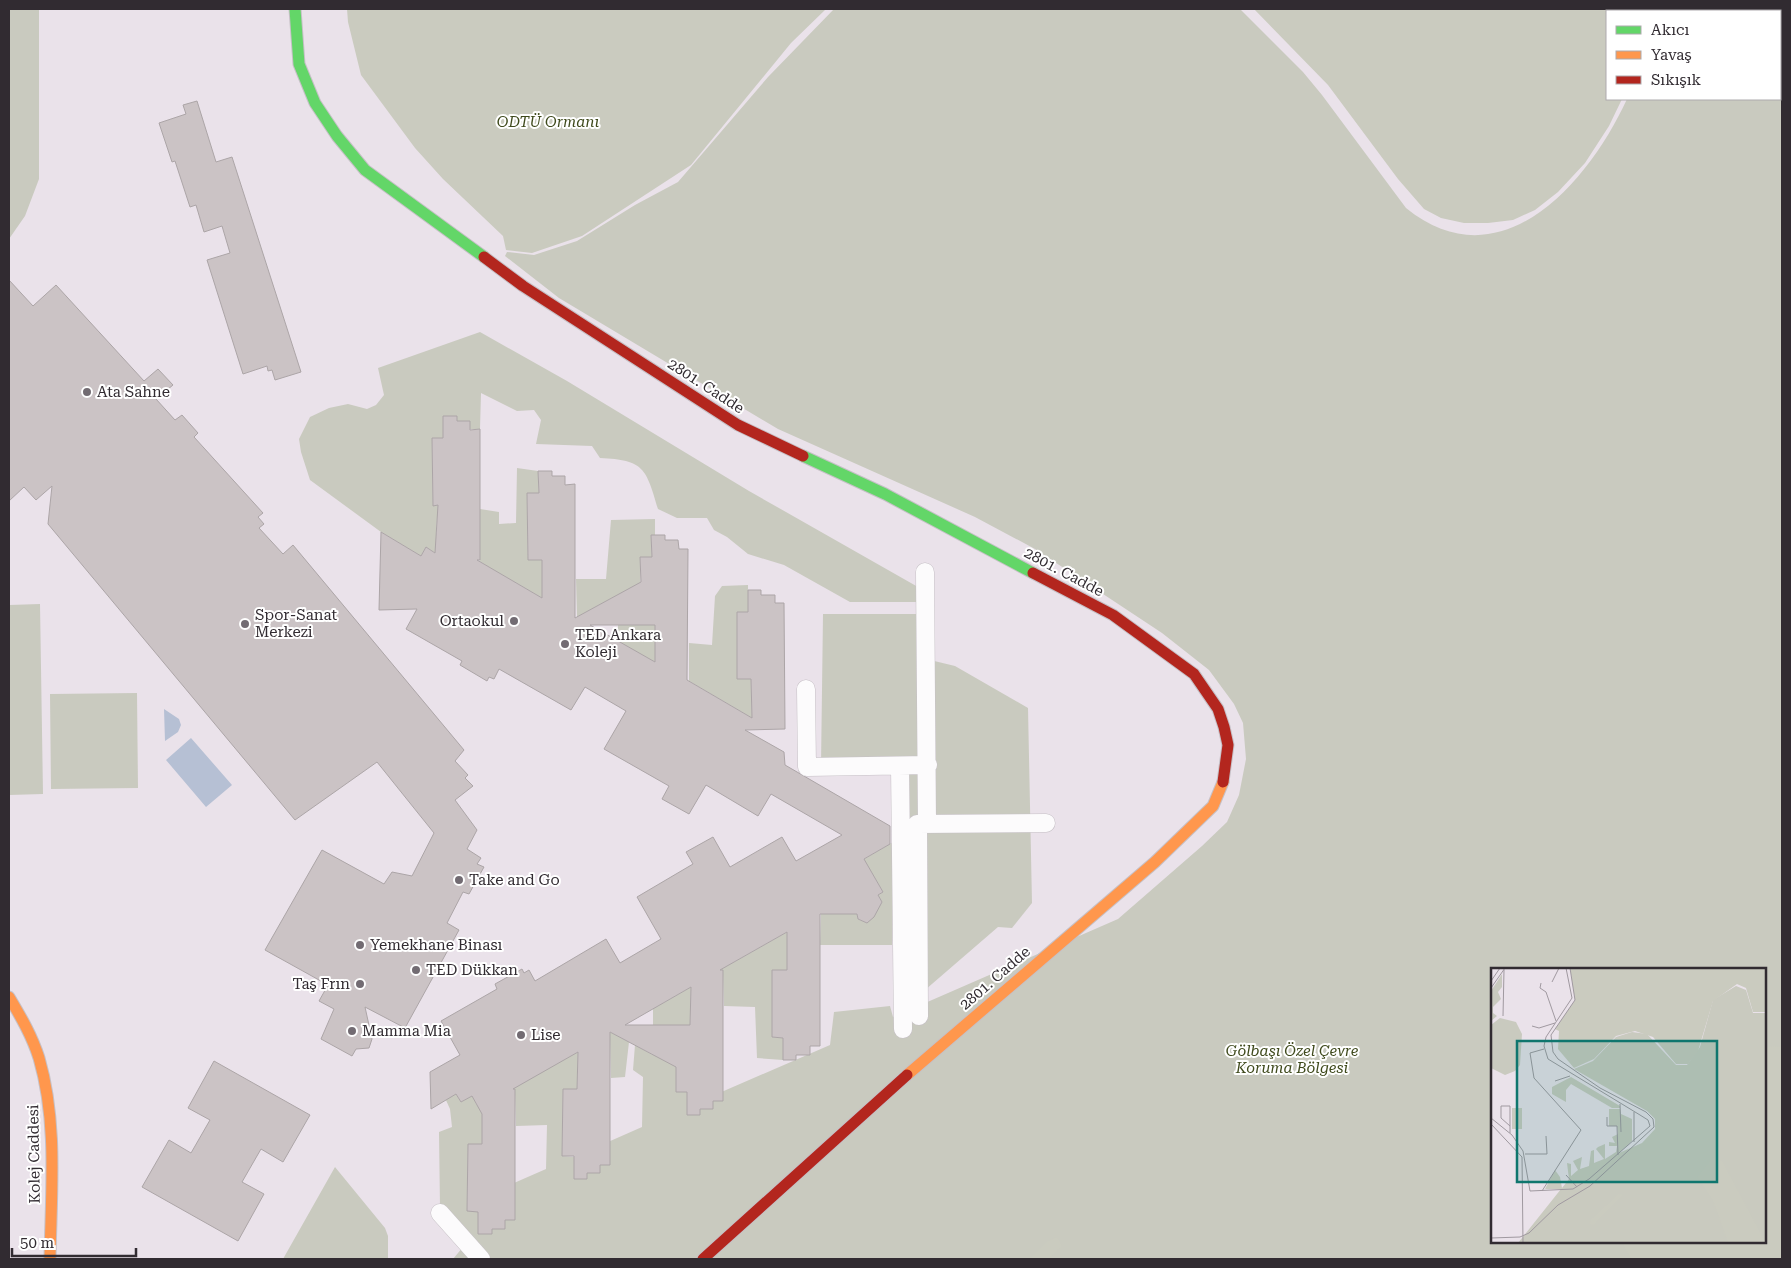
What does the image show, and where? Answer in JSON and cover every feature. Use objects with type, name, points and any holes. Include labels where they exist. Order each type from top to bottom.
[{"type":"street","name":"2801. Cadde","points":[[295,9],[299,64],[316,103],[337,136],[365,170],[523,286],[738,425],[884,494],[1113,614],[1194,674],[1218,709],[1224,727],[1228,745],[1227,763],[1224,781],[1213,806],[1155,862],[962,1026],[703,1259]]},
{"type":"street","points":[[919,1016],[923,824],[928,765],[924,572]]},
{"type":"street","points":[[806,689],[807,767],[928,765]]},
{"type":"street","points":[[900,766],[903,1029]]},
{"type":"street","points":[[900,824],[1046,823]]},
{"type":"street","name":"Kolej Caddesi","points":[[9,997],[19,1011],[37,1051],[47,1086],[51,1120],[50,1259]]},
{"type":"street","points":[[440,1213],[481,1259]]},
{"type":"green space","points":[[9,9],[39,9],[39,179],[25,216],[9,239]]},
{"type":"green space","name":"ODTÜ Ormanı","points":[[347,9],[826,9],[791,43],[691,165],[582,236],[532,253],[506,250],[503,236],[443,179],[415,148],[361,75],[348,22]]},
{"type":"green space","name":"Gölbaşı Özel Çevre Koruma Bölgesi","points":[[834,9],[1240,9],[1303,72],[1406,208],[1441,229],[1475,235],[1508,229],[1538,213],[1565,190],[1590,162],[1610,131],[1626,100],[1781,100],[1781,10],[1664,10],[1782,9],[1782,1259],[453,1259],[468,1241],[440,1208],[439,1132],[452,1127],[450,1109],[445,1098],[456,1094],[461,1102],[475,1094],[478,1099],[475,1102],[479,1108],[482,1107],[482,1144],[468,1145],[467,1211],[478,1211],[514,1183],[546,1169],[547,1125],[516,1126],[515,1094],[497,1094],[578,1052],[577,1089],[563,1089],[562,1156],[574,1157],[642,1127],[643,1077],[633,1070],[635,1045],[653,1055],[653,997],[663,1003],[691,987],[690,1025],[676,1025],[676,1092],[687,1092],[687,1107],[830,1045],[834,1012],[890,1006],[893,1017],[1118,919],[1227,822],[1239,795],[1246,759],[1243,723],[1234,704],[1209,670],[1162,633],[1035,549],[975,517],[778,429],[559,298],[505,256],[507,252],[534,255],[577,241],[635,205],[678,182],[768,77]]},
{"type":"green space","points":[[1254,9],[1658,9],[1606,10],[1606,100],[1622,100],[1609,126],[1585,163],[1558,192],[1535,210],[1513,220],[1464,223],[1441,218],[1424,209],[1398,179],[1328,85]]},
{"type":"green space","points":[[480,332],[567,381],[749,491],[925,591],[925,602],[850,602],[784,565],[748,554],[727,537],[714,530],[707,518],[677,518],[658,509],[646,475],[635,464],[615,459],[600,458],[592,446],[536,444],[541,420],[534,410],[517,411],[481,393],[480,429],[470,429],[470,421],[457,421],[457,416],[443,416],[443,438],[432,439],[433,505],[447,505],[437,519],[436,533],[444,541],[440,556],[426,547],[421,556],[381,532],[310,480],[299,439],[310,417],[329,408],[348,404],[367,409],[376,405],[384,395],[378,368]]},
{"type":"green space","points":[[517,468],[538,471],[539,493],[527,494],[528,560],[542,560],[542,598],[480,562],[480,509],[499,512],[499,524],[516,523]]},
{"type":"green space","points":[[655,519],[655,535],[651,536],[652,557],[640,558],[641,624],[655,625],[655,662],[618,642],[618,595],[577,617],[576,579],[606,579],[611,520]]},
{"type":"green space","points":[[748,585],[748,612],[737,612],[737,679],[751,679],[752,718],[689,681],[689,643],[712,645],[715,596],[722,586]]},
{"type":"green space","points":[[40,604],[43,794],[9,795],[9,605]]},
{"type":"green space","points":[[823,614],[925,614],[926,659],[955,666],[1028,708],[1032,903],[1012,928],[998,927],[903,1009],[900,766],[821,766]]},
{"type":"green space","points":[[137,693],[138,788],[51,789],[50,694]]},
{"type":"green space","points":[[895,841],[892,945],[820,945],[821,914],[848,914],[849,902],[856,910],[858,919],[867,923],[882,902],[878,895],[883,892],[866,863],[854,865]]},
{"type":"green space","points":[[787,932],[787,970],[772,971],[772,1037],[783,1038],[783,1060],[757,1058],[755,1007],[724,1006],[723,975],[706,975],[706,969],[723,968],[724,956],[734,962]]},
{"type":"green space","points":[[593,1032],[612,1033],[629,1042],[625,1077],[611,1078],[610,1039],[593,1039]]},
{"type":"green space","points":[[1782,1047],[1782,1259],[1631,1259],[1623,1243],[1766,1243],[1766,1048]]},
{"type":"green space","points":[[335,1167],[385,1228],[388,1236],[388,1259],[283,1259]]},
{"type":"green space","points":[[1057,1237],[1062,1246],[1048,1259],[1030,1259],[1048,1241]]},
{"type":"water","points":[[164,709],[179,719],[181,725],[178,732],[165,741]]},
{"type":"water","points":[[191,738],[232,785],[206,807],[166,760]]},
{"type":"building","points":[[197,101],[216,162],[232,157],[301,372],[275,380],[272,370],[268,371],[267,366],[243,374],[207,260],[230,253],[222,226],[204,232],[196,205],[190,207],[175,161],[172,162],[159,123],[186,114],[183,105]]},
{"type":"building","name":"Spor-Sanat Merkezi","points":[[9,280],[33,306],[56,285],[144,381],[158,369],[173,385],[156,399],[175,420],[182,415],[198,433],[194,437],[263,513],[258,517],[264,524],[259,528],[283,554],[293,545],[464,750],[455,761],[468,775],[465,778],[473,786],[455,800],[477,830],[467,849],[481,858],[477,864],[484,867],[469,894],[463,892],[447,923],[459,930],[405,1028],[365,1007],[372,1039],[369,1048],[356,1049],[352,1056],[321,1039],[334,1009],[319,1001],[328,985],[265,950],[322,850],[384,884],[392,872],[412,876],[434,833],[377,762],[295,820],[48,524],[52,486],[36,500],[24,487],[9,501]]},
{"type":"building","points":[[443,416],[457,416],[457,421],[470,421],[470,430],[480,429],[480,560],[477,560],[542,598],[542,560],[528,560],[527,493],[539,493],[538,471],[552,471],[552,476],[565,476],[565,485],[575,484],[575,618],[641,582],[640,557],[652,557],[651,535],[665,535],[665,540],[678,540],[679,549],[688,549],[687,680],[752,718],[751,679],[737,679],[737,612],[748,612],[748,590],[761,590],[761,595],[775,595],[775,603],[784,603],[785,729],[745,730],[784,752],[785,765],[890,826],[890,844],[864,859],[883,892],[878,895],[882,902],[874,917],[867,923],[858,919],[857,914],[820,914],[820,1046],[810,1046],[810,1055],[796,1055],[796,1060],[783,1060],[783,1038],[772,1037],[772,970],[787,970],[787,932],[720,970],[723,970],[723,1101],[713,1101],[713,1109],[700,1109],[700,1115],[687,1115],[687,1092],[676,1092],[676,1067],[610,1032],[610,1165],[600,1165],[600,1173],[587,1173],[587,1179],[574,1179],[574,1156],[562,1156],[563,1089],[577,1089],[578,1052],[513,1089],[515,1089],[515,1220],[505,1220],[505,1229],[492,1229],[492,1234],[478,1234],[478,1212],[467,1211],[468,1144],[482,1144],[482,1114],[472,1096],[461,1102],[456,1094],[431,1109],[430,1072],[460,1055],[441,1021],[497,989],[495,984],[522,969],[524,973],[529,970],[535,981],[606,939],[620,963],[661,939],[637,897],[693,864],[686,852],[713,837],[730,867],[782,837],[796,861],[842,835],[771,794],[758,816],[706,785],[689,814],[662,799],[669,786],[604,749],[626,711],[585,687],[571,710],[499,669],[494,679],[489,677],[487,681],[460,665],[462,661],[406,629],[417,609],[379,610],[381,532],[421,556],[426,547],[435,553],[438,505],[433,506],[432,438],[443,438]],"holes":[[[590,625],[655,625],[655,662]],[[691,987],[690,1025],[625,1025]]]},
{"type":"building","points":[[214,1061],[310,1115],[283,1162],[261,1149],[242,1182],[264,1194],[238,1241],[142,1187],[169,1140],[191,1153],[210,1120],[188,1108]]},
{"type":"traffic: fast","points":[[295,9],[299,64],[315,103],[337,136],[365,170],[484,257]]},
{"type":"traffic: fast","points":[[803,456],[885,494],[1033,573]]},
{"type":"traffic: slow","points":[[907,1075],[1155,862],[1213,806],[1223,782]]},
{"type":"traffic: slow","points":[[9,997],[26,1027],[39,1058],[49,1108],[52,1158],[50,1259]]},
{"type":"traffic: jam","points":[[484,257],[523,286],[738,425],[803,456]]},
{"type":"traffic: jam","points":[[1033,573],[1113,615],[1194,674],[1218,709],[1224,727],[1228,745],[1223,782]]},
{"type":"traffic: jam","points":[[703,1259],[907,1075]]},
{"type":"place","name":"Ata Sahne","points":[[87,392]]},
{"type":"place","name":"Ortaokul","points":[[514,621]]},
{"type":"place","name":"Spor-Sanat Merkezi","points":[[245,624]]},
{"type":"place","name":"TED Ankara Koleji","points":[[565,644]]},
{"type":"place","name":"Take and Go","points":[[459,880]]},
{"type":"place","name":"Yemekhane Binası","points":[[360,945]]},
{"type":"place","name":"TED Dükkan","points":[[416,970]]},
{"type":"place","name":"Taş Frın","points":[[360,984]]},
{"type":"place","name":"Mamma Mia","points":[[352,1031]]},
{"type":"place","name":"Lise","points":[[521,1035]]}]
